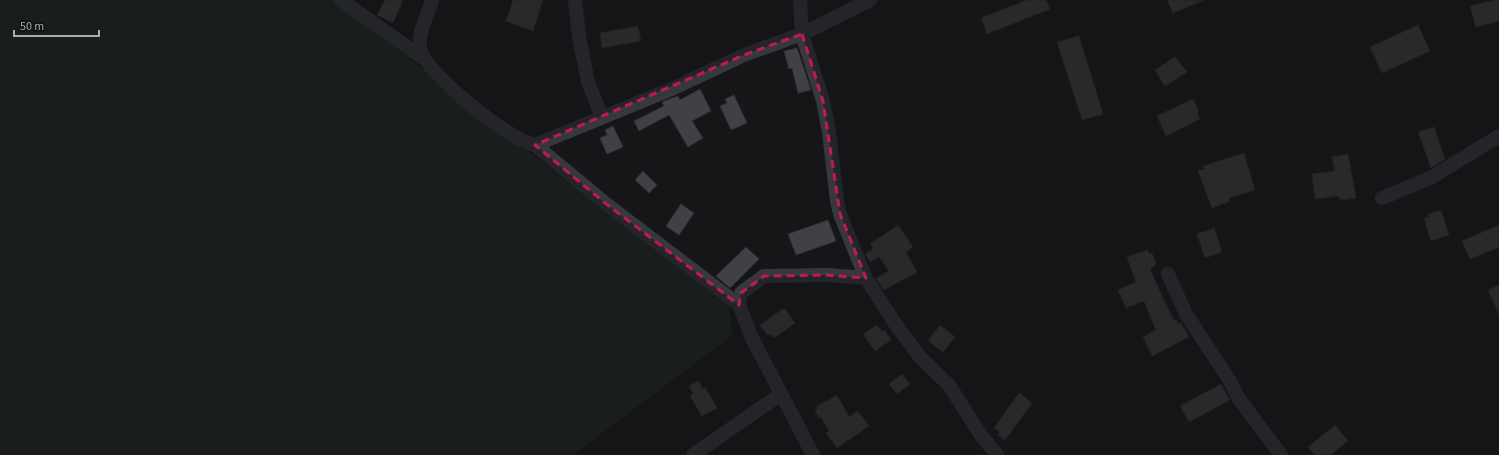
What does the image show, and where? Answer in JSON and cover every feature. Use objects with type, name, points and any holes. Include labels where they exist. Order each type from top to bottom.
[{"type":"street","points":[[341,0],[424,59],[436,73],[500,129],[519,140],[535,145],[605,203],[739,305],[752,338],[813,455]]},
{"type":"street","points":[[424,59],[420,42],[432,0]]},
{"type":"street","points":[[575,0],[579,36],[588,82],[602,117]]},
{"type":"street","points":[[800,0],[802,34],[823,101],[834,166],[834,188],[840,214],[866,278],[920,357],[949,385],[980,434],[997,455]]},
{"type":"street","points":[[535,145],[674,88],[744,55],[802,34],[870,0]]},
{"type":"street","points":[[1382,198],[1432,177],[1499,136]]},
{"type":"street","points":[[1168,274],[1186,314],[1230,381],[1239,399],[1281,455]]},
{"type":"street","points":[[739,305],[742,293],[764,276],[808,277],[827,275],[866,278]]},
{"type":"street","points":[[693,455],[781,394]]},
{"type":"highlighted area","points":[[802,34],[823,101],[840,214],[866,278],[827,275],[764,276],[741,293],[739,305],[605,203],[535,145],[744,55]]},
{"type":"shaded area","points":[[0,0],[334,0],[729,307],[733,335],[573,455],[0,455]]},
{"type":"building","points":[[385,0],[403,0],[393,23],[377,15]]},
{"type":"building","points":[[513,0],[543,0],[533,31],[506,21]]},
{"type":"building","points":[[1027,0],[1046,0],[1050,9],[987,34],[981,18]]},
{"type":"building","points":[[1167,0],[1204,0],[1173,13]]},
{"type":"building","points":[[1499,0],[1499,21],[1476,27],[1470,6]]},
{"type":"building","points":[[1418,25],[1430,51],[1382,73],[1370,47]]},
{"type":"building","points":[[638,26],[641,41],[602,48],[600,33]]},
{"type":"building","points":[[1079,36],[1103,114],[1082,120],[1057,42]]},
{"type":"building","points":[[797,48],[811,90],[798,93],[792,68],[789,69],[784,51]]},
{"type":"building","points":[[1175,57],[1187,72],[1165,86],[1155,70]]},
{"type":"building","points":[[700,89],[711,111],[692,121],[703,138],[688,147],[669,115],[639,131],[634,121],[664,106],[662,103],[664,101],[678,96],[680,100]]},
{"type":"building","points":[[734,95],[747,123],[731,130],[720,106],[727,103],[725,99]]},
{"type":"building","points":[[1193,99],[1199,111],[1197,112],[1200,119],[1166,136],[1157,116]]},
{"type":"building","points":[[613,126],[623,147],[607,154],[600,138],[607,135],[605,130]]},
{"type":"building","points":[[1434,127],[1445,159],[1431,168],[1418,132]]},
{"type":"building","points":[[1244,153],[1255,190],[1229,198],[1230,201],[1212,208],[1198,171],[1205,169],[1203,166]]},
{"type":"building","points":[[1348,154],[1356,198],[1340,200],[1339,196],[1315,199],[1312,174],[1335,171],[1332,157]]},
{"type":"building","points":[[643,171],[657,185],[649,193],[635,180]]},
{"type":"building","points":[[681,204],[694,213],[679,235],[666,226]]},
{"type":"building","points":[[1441,210],[1449,235],[1431,241],[1424,218],[1429,217],[1428,214]]},
{"type":"building","points":[[828,220],[836,241],[796,255],[788,234]]},
{"type":"building","points":[[898,225],[913,247],[906,252],[917,272],[884,290],[876,278],[889,271],[879,257],[870,262],[865,254],[873,249],[870,244]]},
{"type":"building","points":[[1499,225],[1499,247],[1470,259],[1462,241]]},
{"type":"building","points":[[1214,228],[1222,252],[1205,258],[1197,234]]},
{"type":"building","points":[[746,247],[759,259],[730,288],[716,276]]},
{"type":"building","points":[[1148,250],[1149,254],[1152,253],[1156,264],[1150,269],[1164,300],[1174,321],[1176,320],[1178,324],[1181,323],[1189,337],[1152,356],[1143,337],[1156,330],[1144,301],[1126,308],[1118,290],[1136,282],[1127,257]]},
{"type":"building","points":[[1499,285],[1499,315],[1488,290]]},
{"type":"building","points":[[784,308],[795,323],[774,338],[771,334],[768,336],[760,325]]},
{"type":"building","points":[[877,325],[882,332],[884,330],[891,340],[875,351],[863,334]]},
{"type":"building","points":[[940,325],[955,337],[943,352],[928,341]]},
{"type":"building","points":[[902,374],[910,384],[897,394],[889,384]]},
{"type":"building","points":[[698,381],[703,389],[705,387],[717,408],[702,416],[690,396],[693,394],[689,386]]},
{"type":"building","points":[[1221,384],[1230,400],[1189,422],[1180,406]]},
{"type":"building","points":[[1019,393],[1032,403],[1005,440],[998,435],[1000,432],[994,428]]},
{"type":"building","points":[[837,395],[849,417],[858,411],[869,426],[837,448],[826,433],[829,431],[821,417],[819,418],[815,411],[817,409],[816,407]]},
{"type":"building","points":[[1335,425],[1348,441],[1330,455],[1315,455],[1308,447]]}]
